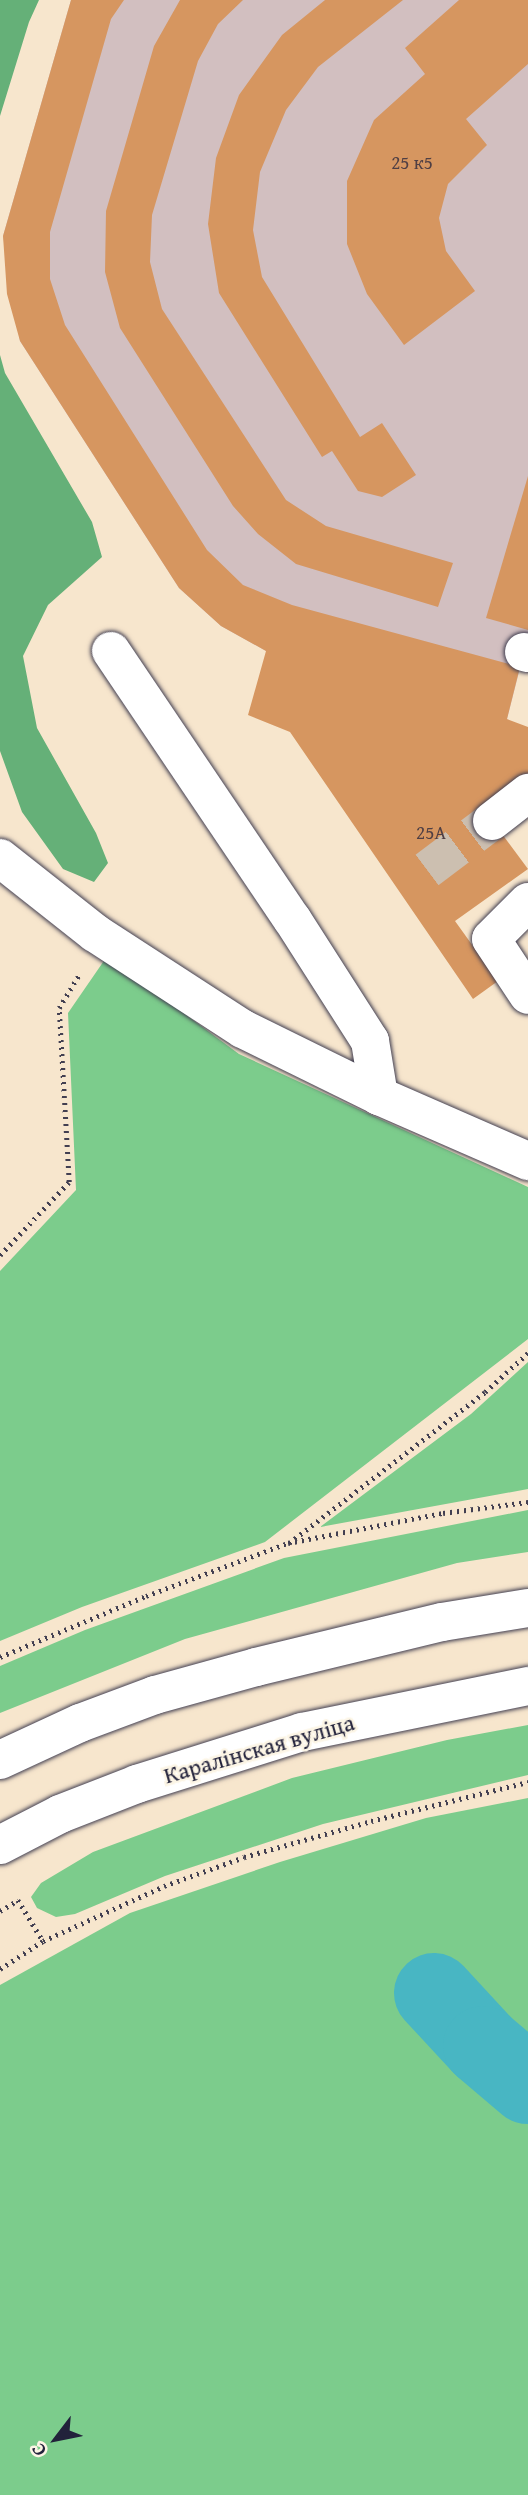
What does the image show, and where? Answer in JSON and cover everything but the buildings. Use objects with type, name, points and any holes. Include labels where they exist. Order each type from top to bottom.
[{"type":"main road","points":[[111,651],[292,919],[370,1041],[379,1096]]},
{"type":"main road","points":[[492,821],[528,793]]},
{"type":"main road","points":[[0,858],[95,933],[243,1029],[379,1096],[528,1161]]},
{"type":"main road","points":[[528,902],[491,939],[528,995]]},
{"type":"main road","points":[[0,1760],[80,1723],[155,1695],[256,1667],[442,1622],[528,1608]]},
{"type":"main road","name":"Каралінская вуліца","points":[[0,1845],[60,1814],[137,1784],[302,1732],[528,1686]]},
{"type":"path","points":[[0,1255],[69,1182],[59,1007],[76,982]]},
{"type":"path","points":[[288,1543],[485,1392],[528,1353]]},
{"type":"path","points":[[0,1657],[146,1596],[288,1543],[443,1513],[528,1502]]},
{"type":"path","points":[[0,1969],[44,1941],[164,1886],[244,1857],[371,1821],[528,1782]]},
{"type":"path","points":[[0,1911],[19,1900],[44,1941]]},
{"type":"shaded area","points":[[71,0],[528,0],[528,637],[507,719],[266,651],[221,626],[179,588],[20,341],[3,236]]},
{"type":"green space","points":[[0,0],[39,0],[29,22],[0,116]]},
{"type":"green space","points":[[0,355],[5,373],[92,522],[102,557],[48,605],[23,656],[37,728],[96,833],[108,863],[94,882],[63,869],[22,812],[0,751]]},
{"type":"green space","points":[[110,952],[151,989],[239,1054],[528,1187],[528,1339],[265,1542],[82,1607],[0,1641],[0,1271],[76,1190],[68,1013]]},
{"type":"green space","points":[[528,1362],[528,1489],[320,1527],[471,1414]]},
{"type":"green space","points":[[528,1510],[528,1552],[457,1563],[185,1639],[0,1713],[0,1666],[85,1630],[284,1558]]},
{"type":"green space","points":[[528,1725],[528,1775],[323,1824],[165,1876],[75,1914],[56,1917],[37,1908],[31,1897],[41,1883],[93,1852],[292,1778],[447,1740]]},
{"type":"green space","points":[[528,1798],[528,2495],[0,2495],[0,1985],[130,1913],[280,1862],[426,1818]]},
{"type":"waterway","points":[[434,1993],[483,2046],[528,2084]]},
{"type":"tunnel","points":[[427,870],[492,821]]}]
